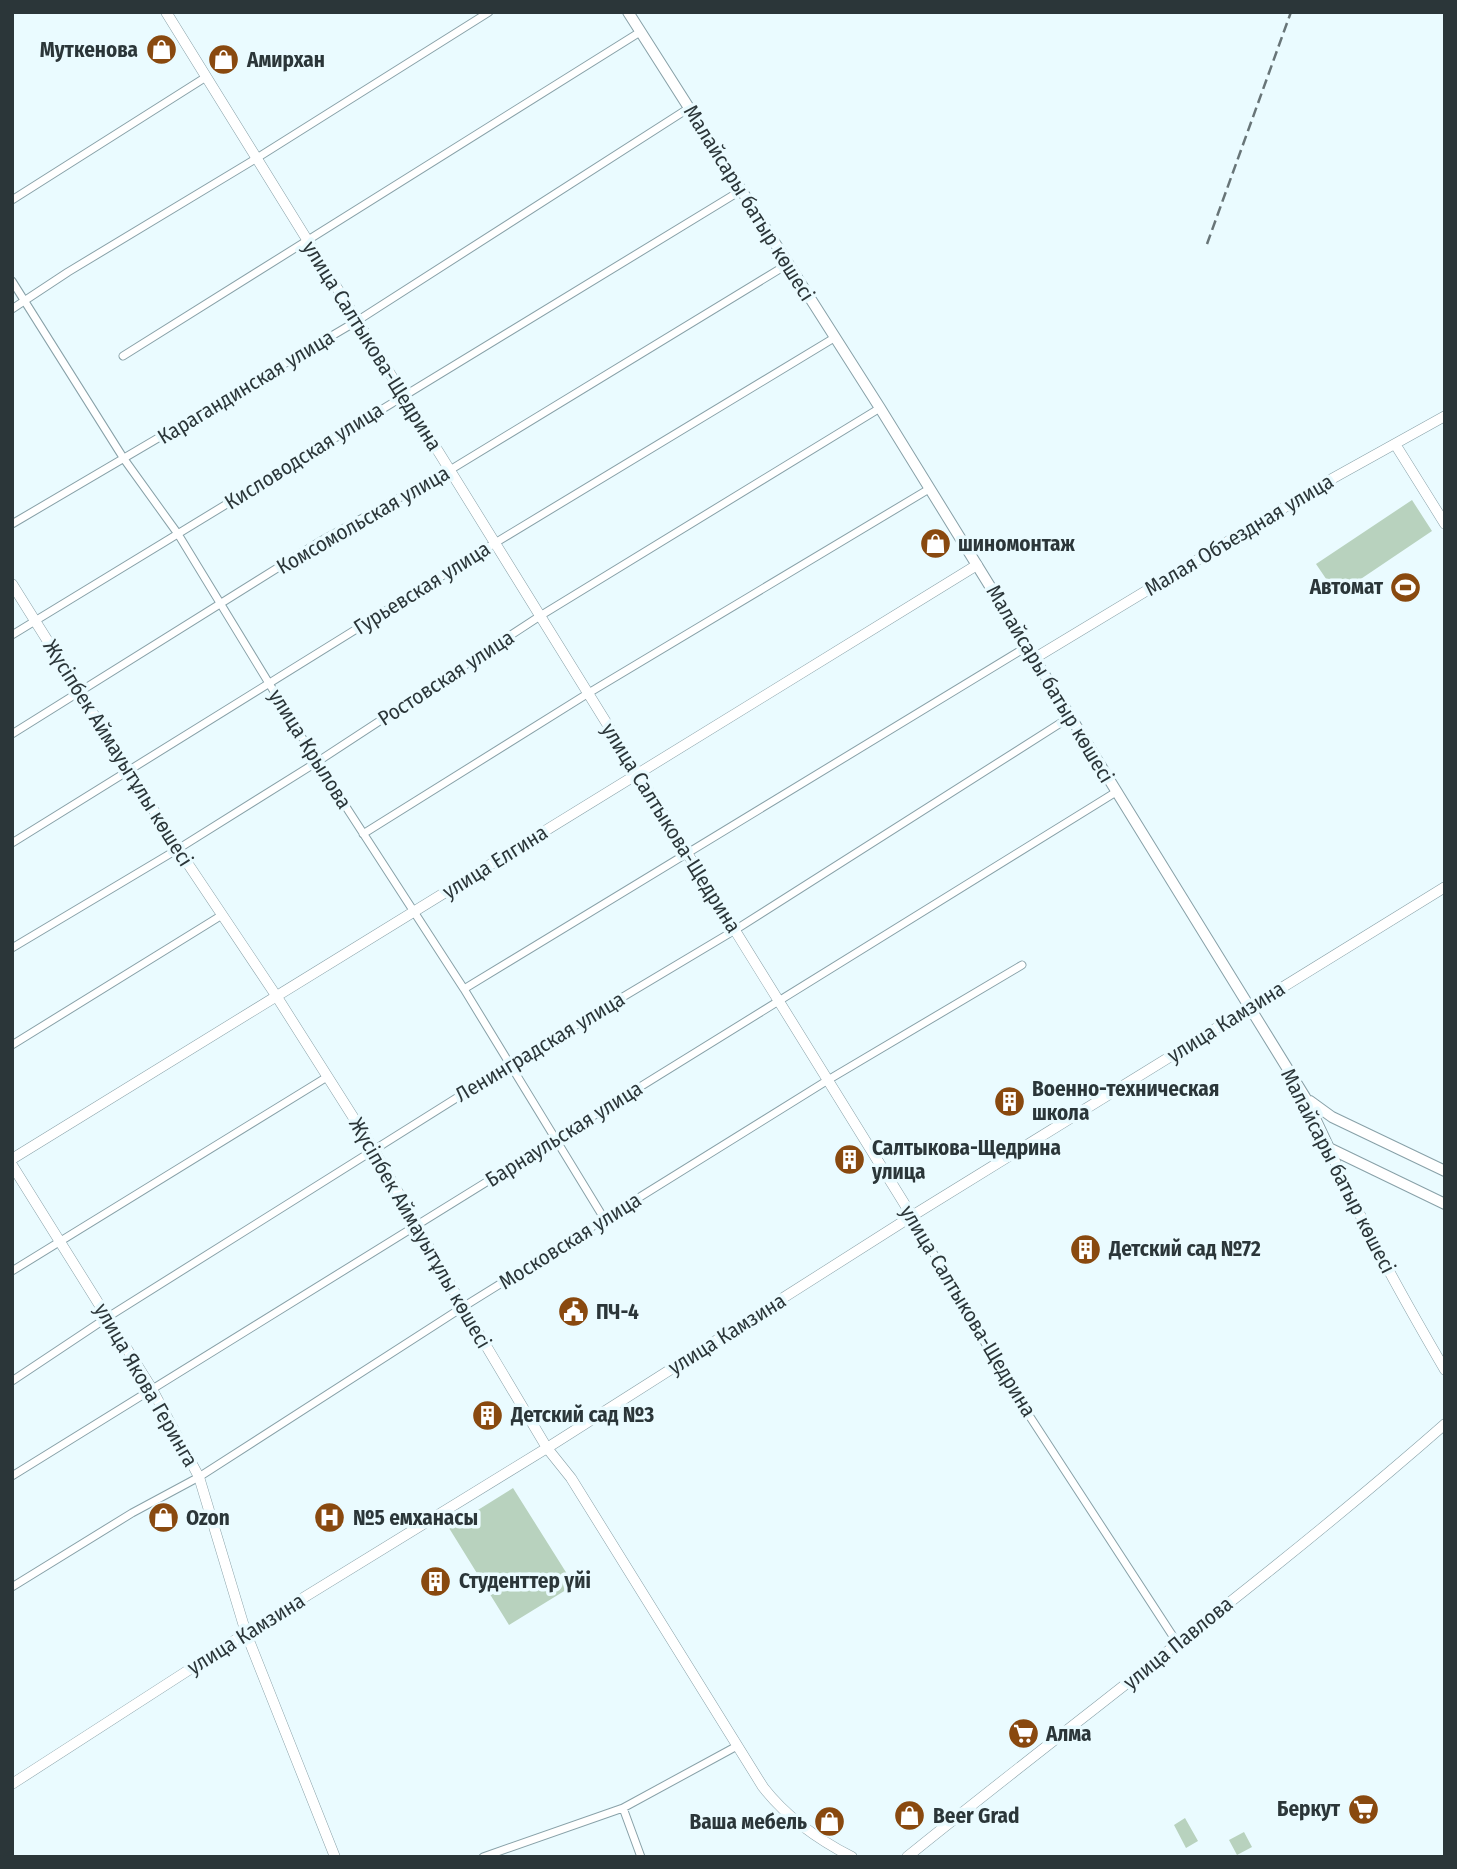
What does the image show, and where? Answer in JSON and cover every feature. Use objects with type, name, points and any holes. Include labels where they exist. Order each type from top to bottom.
[{"type":"main road","name":"Малайсары батыр көшесі","points":[[628,12],[1028,646],[1306,1097],[1329,1148]]},
{"type":"main road","points":[[1306,1097],[1332,1117],[1445,1171]]},
{"type":"main road","points":[[1329,1148],[1445,1204]]},
{"type":"street","name":"улица Салтыкова-Щедрина","points":[[166,12],[912,1216],[1008,1383],[1178,1644]]},
{"type":"street","points":[[12,309],[489,12]]},
{"type":"street","points":[[123,356],[640,32]]},
{"type":"street","points":[[12,200],[206,77]]},
{"type":"street","name":"Карагандинская улица","points":[[12,524],[357,321],[689,108]]},
{"type":"street","name":"Кисловодская улица","points":[[12,635],[740,191]]},
{"type":"street","name":"Комсомольская улица","points":[[12,734],[319,542],[450,470],[788,264]]},
{"type":"street","name":"улица Крылова","points":[[12,281],[124,459],[178,534],[222,603],[317,762],[464,989],[605,1220]]},
{"type":"street","name":"Гурьевская улица","points":[[12,843],[495,543],[834,338]]},
{"type":"street","name":"Ростовская улица","points":[[12,948],[178,849],[540,616],[880,408]]},
{"type":"street","name":"Малая Объездная улица","points":[[1035,658],[1328,481],[1445,416]]},
{"type":"street","points":[[1395,444],[1445,524]]},
{"type":"street","points":[[363,834],[587,694],[929,489]]},
{"type":"street","name":"улица Елгина","points":[[12,1159],[977,565]]},
{"type":"street","name":"Жүсіпбек Аймауытұлы көшесі","points":[[12,584],[178,849],[277,997],[374,1150],[547,1448],[571,1478],[763,1787],[778,1806],[823,1841],[852,1857]]},
{"type":"street","points":[[464,989],[1028,646]]},
{"type":"street","name":"Ленинградская улица","points":[[12,1381],[108,1317],[509,1065],[735,930],[1070,717]]},
{"type":"street","name":"Барнаульская улица","points":[[12,1476],[1116,792]]},
{"type":"street","name":"улица Камзина","points":[[12,1784],[246,1633],[547,1448],[912,1216],[1445,887]]},
{"type":"street","points":[[12,1045],[222,915]]},
{"type":"street","name":"Московская улица","points":[[12,1587],[132,1513],[199,1477],[463,1307],[828,1080],[1022,965]]},
{"type":"street","points":[[12,1271],[327,1077]]},
{"type":"street","name":"Малайсары батыр көшесі","points":[[1329,1148],[1354,1205],[1394,1282],[1445,1370]]},
{"type":"street","name":"улица Якова Геринга","points":[[12,1166],[152,1389],[199,1477],[246,1633],[335,1857]]},
{"type":"street","name":"улица Павлова","points":[[907,1857],[1340,1514],[1445,1424]]},
{"type":"street","points":[[483,1857],[623,1808],[737,1746]]},
{"type":"street","points":[[623,1808],[641,1857]]},
{"type":"green space","points":[[1412,500],[1432,531],[1337,595],[1316,564]]},
{"type":"green space","points":[[513,1488],[574,1585],[509,1625],[449,1528]]},
{"type":"green space","points":[[1185,1818],[1198,1841],[1186,1848],[1174,1825]]},
{"type":"green space","points":[[1244,1832],[1252,1847],[1237,1855],[1229,1840]]},
{"type":"railway","points":[[1207,244],[1291,12]]},
{"type":"place","name":"Муткенова","points":[[161,50]]},
{"type":"place","name":"Амирхан","points":[[224,60]]},
{"type":"place","name":"шиномонтаж","points":[[935,544]]},
{"type":"place","name":"Автомат","points":[[1406,587]]},
{"type":"place","name":"Военно-техническая школа","points":[[1009,1101]]},
{"type":"place","name":"Салтыкова-Щедрина улица","points":[[849,1160]]},
{"type":"place","name":"Детский сад №72","points":[[1086,1249]]},
{"type":"place","name":"ПЧ-4","points":[[573,1312]]},
{"type":"place","name":"Детский сад №3","points":[[488,1415]]},
{"type":"place","name":"Ozon","points":[[163,1518]]},
{"type":"place","name":"№5 емханасы","points":[[330,1518]]},
{"type":"place","name":"Студенттер үйі","points":[[436,1581]]},
{"type":"place","name":"Алма","points":[[1023,1734]]},
{"type":"place","name":"Беркут","points":[[1363,1809]]},
{"type":"place","name":"Beer Grad","points":[[910,1816]]},
{"type":"place","name":"Ваша мебель","points":[[830,1822]]}]
